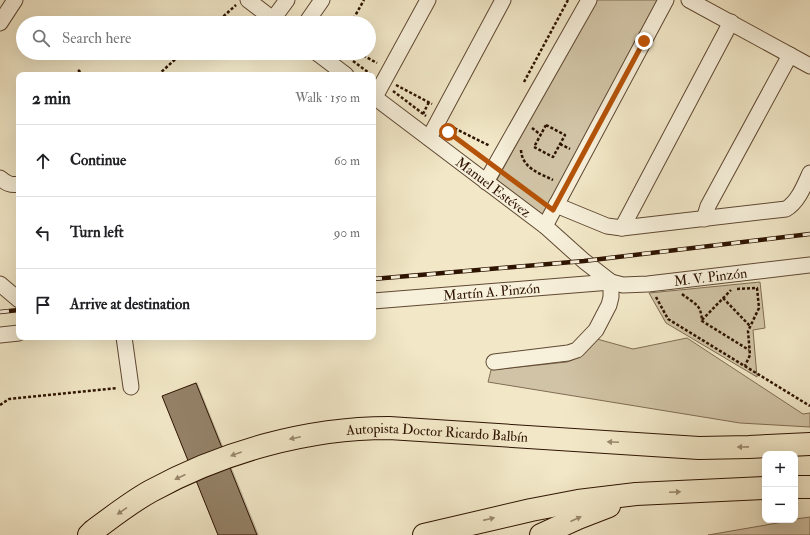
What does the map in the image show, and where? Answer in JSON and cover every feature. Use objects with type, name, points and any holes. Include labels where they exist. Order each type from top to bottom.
[{"type":"highway","name":"Autopista Doctor Ricardo Balbín","points":[[90,534],[150,492],[194,471],[235,454],[261,446],[328,431],[361,428],[389,428],[699,448],[810,444]]},
{"type":"highway","points":[[798,487],[810,487]]},
{"type":"highway","points":[[424,535],[531,510],[578,501],[636,494],[762,488]]},
{"type":"highway","points":[[541,535],[636,494]]},
{"type":"street","points":[[0,23],[15,0]]},
{"type":"street","points":[[248,0],[269,16]]},
{"type":"street","points":[[279,16],[287,0]]},
{"type":"street","points":[[311,16],[322,0]]},
{"type":"street","points":[[376,92],[382,77],[428,0]]},
{"type":"street","points":[[429,138],[502,0]]},
{"type":"street","points":[[486,182],[495,167],[496,149],[588,0]]},
{"type":"street","points":[[545,226],[666,0]]},
{"type":"street","points":[[689,0],[810,66]]},
{"type":"street","points":[[622,228],[731,22]]},
{"type":"street","points":[[704,219],[708,206],[790,54]]},
{"type":"street","points":[[326,60],[342,72]]},
{"type":"street","name":"Manuel Estévez","points":[[376,98],[545,226],[584,261],[611,282]]},
{"type":"street","points":[[554,208],[607,226],[622,228],[786,209],[791,206],[798,197],[810,173]]},
{"type":"street","points":[[0,178],[6,183],[16,185]]},
{"type":"street","name":"M. V. Pinzón","points":[[611,282],[623,285],[648,284],[810,265]]},
{"type":"street","points":[[494,362],[568,353],[577,350],[596,330],[609,304],[611,297],[611,282]]},
{"type":"street","name":"Martín A. Pinzón","points":[[376,301],[611,282]]},
{"type":"street","points":[[0,284],[16,297]]},
{"type":"street","points":[[0,335],[16,333]]},
{"type":"street","points":[[124,340],[131,387]]},
{"type":"path","points":[[223,16],[240,0]]},
{"type":"path","points":[[355,16],[364,0]]},
{"type":"path","points":[[524,84],[568,0]]},
{"type":"path","points":[[161,72],[174,60]]},
{"type":"path","points":[[355,60],[374,72]]},
{"type":"path","points":[[366,60],[382,77],[440,118],[496,149]]},
{"type":"path","points":[[382,77],[440,118],[495,167],[554,208]]},
{"type":"path","points":[[546,125],[564,135],[560,144],[553,157],[534,147],[546,125]]},
{"type":"path","points":[[530,126],[541,135]]},
{"type":"path","points":[[494,139],[496,149]]},
{"type":"path","points":[[560,144],[573,151]]},
{"type":"path","points":[[521,146],[522,158],[530,168],[557,182]]},
{"type":"path","points":[[648,284],[668,319],[810,406]]},
{"type":"path","points":[[724,290],[757,288],[759,308],[748,331],[750,355],[745,366]]},
{"type":"path","points":[[702,321],[731,290]]},
{"type":"path","points":[[689,293],[682,294],[699,306],[702,312],[702,321]]},
{"type":"path","points":[[723,298],[750,326]]},
{"type":"path","points":[[702,321],[749,350]]},
{"type":"path","points":[[0,401],[131,387]]},
{"type":"path","points":[[0,405],[7,400]]},
{"type":"shaded area","points":[[594,0],[659,0],[543,215],[497,180]]},
{"type":"shaded area","points":[[760,282],[765,328],[753,330],[757,377],[666,323],[649,293]]},
{"type":"shaded area","points":[[687,338],[803,414],[810,413],[810,427],[740,423],[488,382],[491,370],[567,362],[584,353],[597,339],[633,349]]},
{"type":"shaded area","points":[[810,517],[810,535],[708,535],[778,523],[798,523],[798,519]]},
{"type":"building","points":[[196,383],[257,535],[218,535],[162,396]]},
{"type":"railway","points":[[376,279],[584,261],[810,234]]},
{"type":"railway","points":[[0,312],[16,310]]},
{"type":"route","points":[[448,132],[553,210],[644,41]]}]
